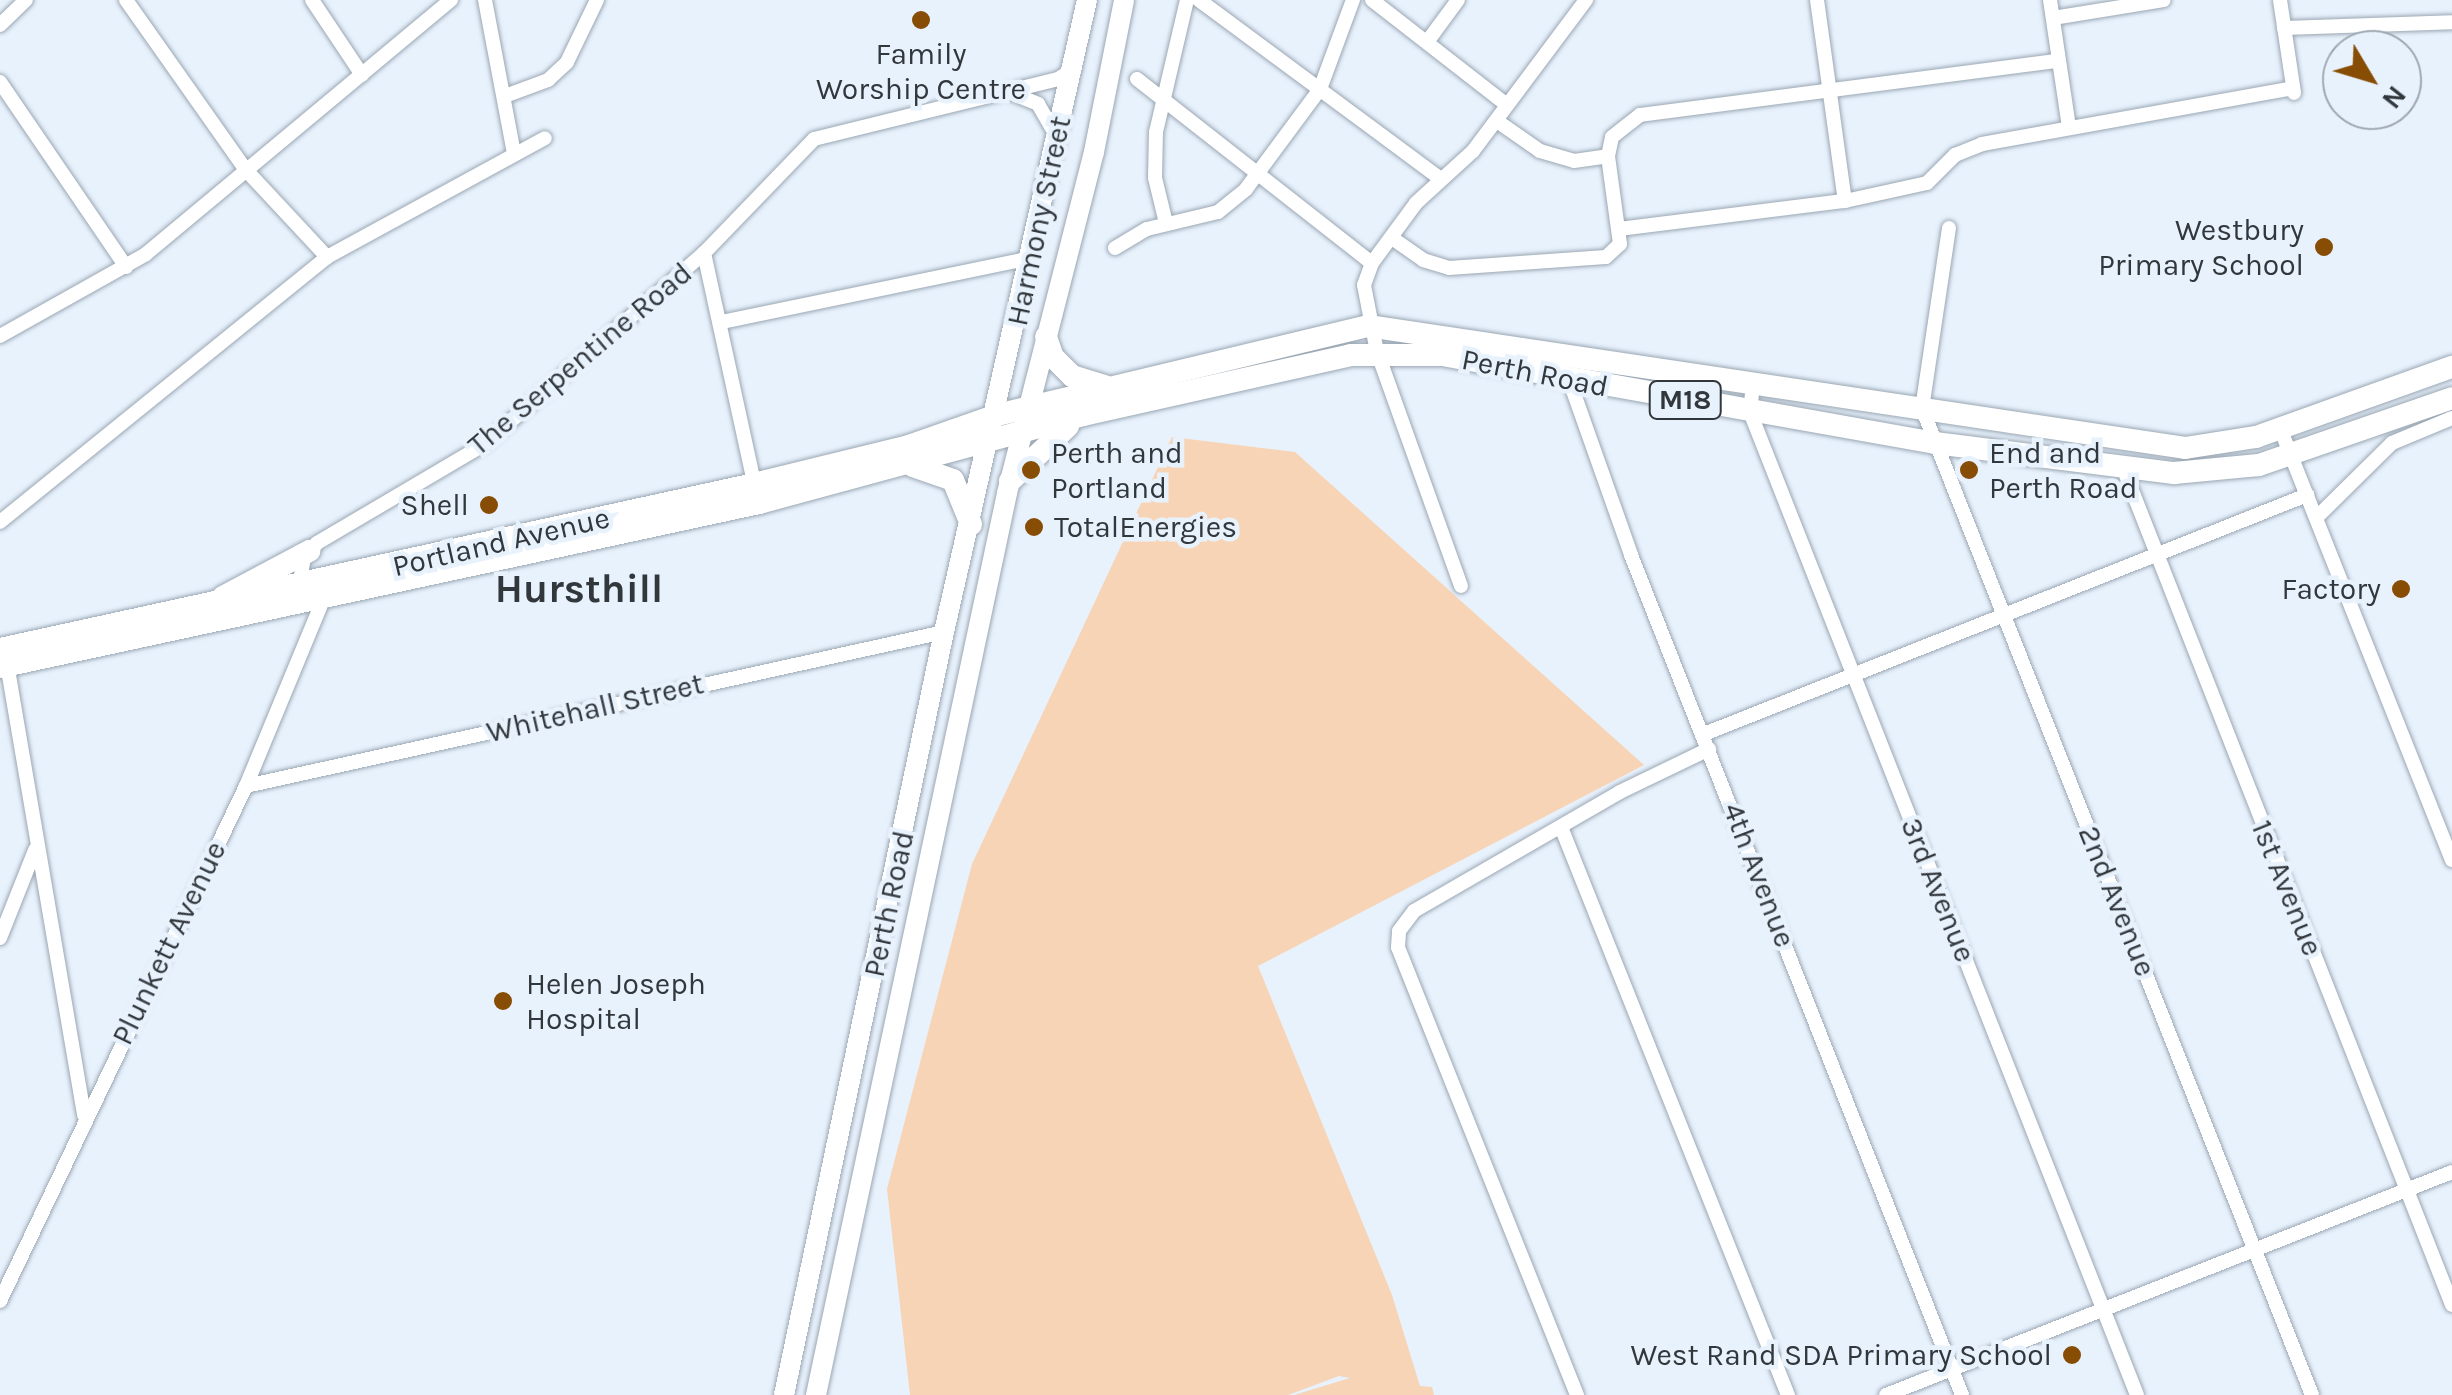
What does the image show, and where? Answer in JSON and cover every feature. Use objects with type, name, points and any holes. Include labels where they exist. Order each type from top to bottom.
[{"type":"main road","name":"Harmony Street","points":[[992,443],[1088,0]]},
{"type":"main road","name":"Harmony Street","points":[[1026,408],[1124,0]]},
{"type":"main road","name":"Perth Road","points":[[997,415],[1368,326],[2185,448],[2237,443],[2280,428]]},
{"type":"main road","points":[[1046,337],[1053,357],[1072,376],[1110,386]]},
{"type":"main road","name":"Perth Road","points":[[784,1395],[944,632],[992,443],[1083,415],[1377,352],[1442,355],[1750,412],[2124,470],[2210,472],[2291,455]]},
{"type":"main road","name":"M18","points":[[2280,428],[2452,367]]},
{"type":"main road","name":"M18","points":[[2291,455],[2452,398]]},
{"type":"main road","name":"Perth Road","points":[[816,1395],[1026,408]]},
{"type":"main road","name":"Portland Avenue","points":[[757,493],[997,415]]},
{"type":"main road","points":[[1010,481],[1030,455],[1083,415]]},
{"type":"main road","name":"Portland Avenue","points":[[3,658],[212,604],[326,591],[992,443]]},
{"type":"main road","points":[[905,465],[952,480],[970,524]]},
{"type":"main road","points":[[212,604],[309,551]]},
{"type":"main road","name":"Portland Avenue","points":[[3,658],[299,594]]},
{"type":"street","points":[[0,25],[26,0]]},
{"type":"street","points":[[126,0],[246,170],[327,256]]},
{"type":"street","points":[[312,0],[362,75]]},
{"type":"street","points":[[0,336],[126,266],[451,0]]},
{"type":"street","points":[[486,0],[514,154]]},
{"type":"street","points":[[505,96],[548,80],[567,62],[596,0]]},
{"type":"street","points":[[1166,223],[1153,163],[1160,97],[1177,56],[1187,0]]},
{"type":"street","points":[[1199,0],[1442,179]]},
{"type":"street","points":[[1115,248],[1166,223],[1218,212],[1257,177],[1320,89],[1354,0]]},
{"type":"street","points":[[1372,0],[1507,105]]},
{"type":"street","points":[[1427,42],[1458,0]]},
{"type":"street","points":[[1462,586],[1368,326],[1363,294],[1372,263],[1497,120],[1586,0]]},
{"type":"street","points":[[1818,0],[1845,201]]},
{"type":"street","points":[[2050,0],[2069,127]]},
{"type":"street","points":[[2053,18],[2164,0]]},
{"type":"street","points":[[1619,229],[1845,201],[1926,184],[1962,150],[2069,127],[2293,93],[2280,0]]},
{"type":"street","points":[[2284,28],[2452,22]]},
{"type":"street","points":[[1392,238],[1424,260],[1449,268],[1596,260],[1618,249],[1619,229],[1608,156],[1612,137],[1640,115],[2058,61]]},
{"type":"street","name":"The Serpentine Road","points":[[309,551],[482,446],[704,253],[802,147],[876,120],[1006,91],[1072,69]]},
{"type":"street","points":[[1137,80],[1372,263]]},
{"type":"street","points":[[0,82],[126,266]]},
{"type":"street","points":[[1006,91],[1038,104],[1058,140]]},
{"type":"street","points":[[1497,120],[1554,158],[1608,156]]},
{"type":"street","points":[[0,522],[327,256],[546,138]]},
{"type":"street","points":[[1922,408],[1948,228]]},
{"type":"street","points":[[704,253],[757,493]]},
{"type":"street","points":[[722,322],[1031,258]]},
{"type":"street","name":"4th Avenue","points":[[1566,354],[1565,378],[1962,1395]]},
{"type":"street","name":"3rd Avenue","points":[[1753,384],[1750,412],[2137,1395]]},
{"type":"street","name":"2nd Avenue","points":[[1922,408],[2312,1395]]},
{"type":"street","points":[[2316,517],[2392,443],[2452,418]]},
{"type":"street","points":[[2280,428],[2452,860]]},
{"type":"street","name":"1st Avenue","points":[[2124,470],[2452,1304]]},
{"type":"street","points":[[1578,1395],[1398,947],[1407,917],[1707,741],[1853,675],[2307,495]]},
{"type":"street","points":[[299,594],[309,551]]},
{"type":"street","name":"Plunkett Avenue","points":[[0,1301],[84,1116],[246,786],[326,591]]},
{"type":"street","name":"Whitehall Street","points":[[246,786],[944,632]]},
{"type":"street","points":[[3,658],[84,1116]]},
{"type":"street","points":[[1561,826],[1788,1395]]},
{"type":"street","points":[[0,938],[35,850]]},
{"type":"street","points":[[1886,1395],[2452,1172]]},
{"type":"shaded area","points":[[1172,437],[1295,452],[1644,765],[1258,966],[1392,1295],[1420,1386],[1432,1387],[1434,1395],[1294,1395],[1350,1378],[1339,1376],[1288,1395],[910,1395],[887,1189],[972,864]]},
{"type":"place","name":"Family Worship Centre","points":[[921,20]]},
{"type":"place","name":"Westbury Primary School","points":[[2324,247]]},
{"type":"place","name":"Perth and Portland","points":[[1031,470]]},
{"type":"place","name":"End and Perth Road","points":[[1969,470]]},
{"type":"place","name":"Shell","points":[[489,505]]},
{"type":"place","name":"TotalEnergies","points":[[1034,527]]},
{"type":"place","name":"Factory","points":[[2401,589]]},
{"type":"place","name":"Helen Joseph Hospital","points":[[503,1001]]},
{"type":"place","name":"West Rand SDA Primary School","points":[[2072,1355]]},
{"type":"district","name":"Hursthill","points":[[579,589]]}]
